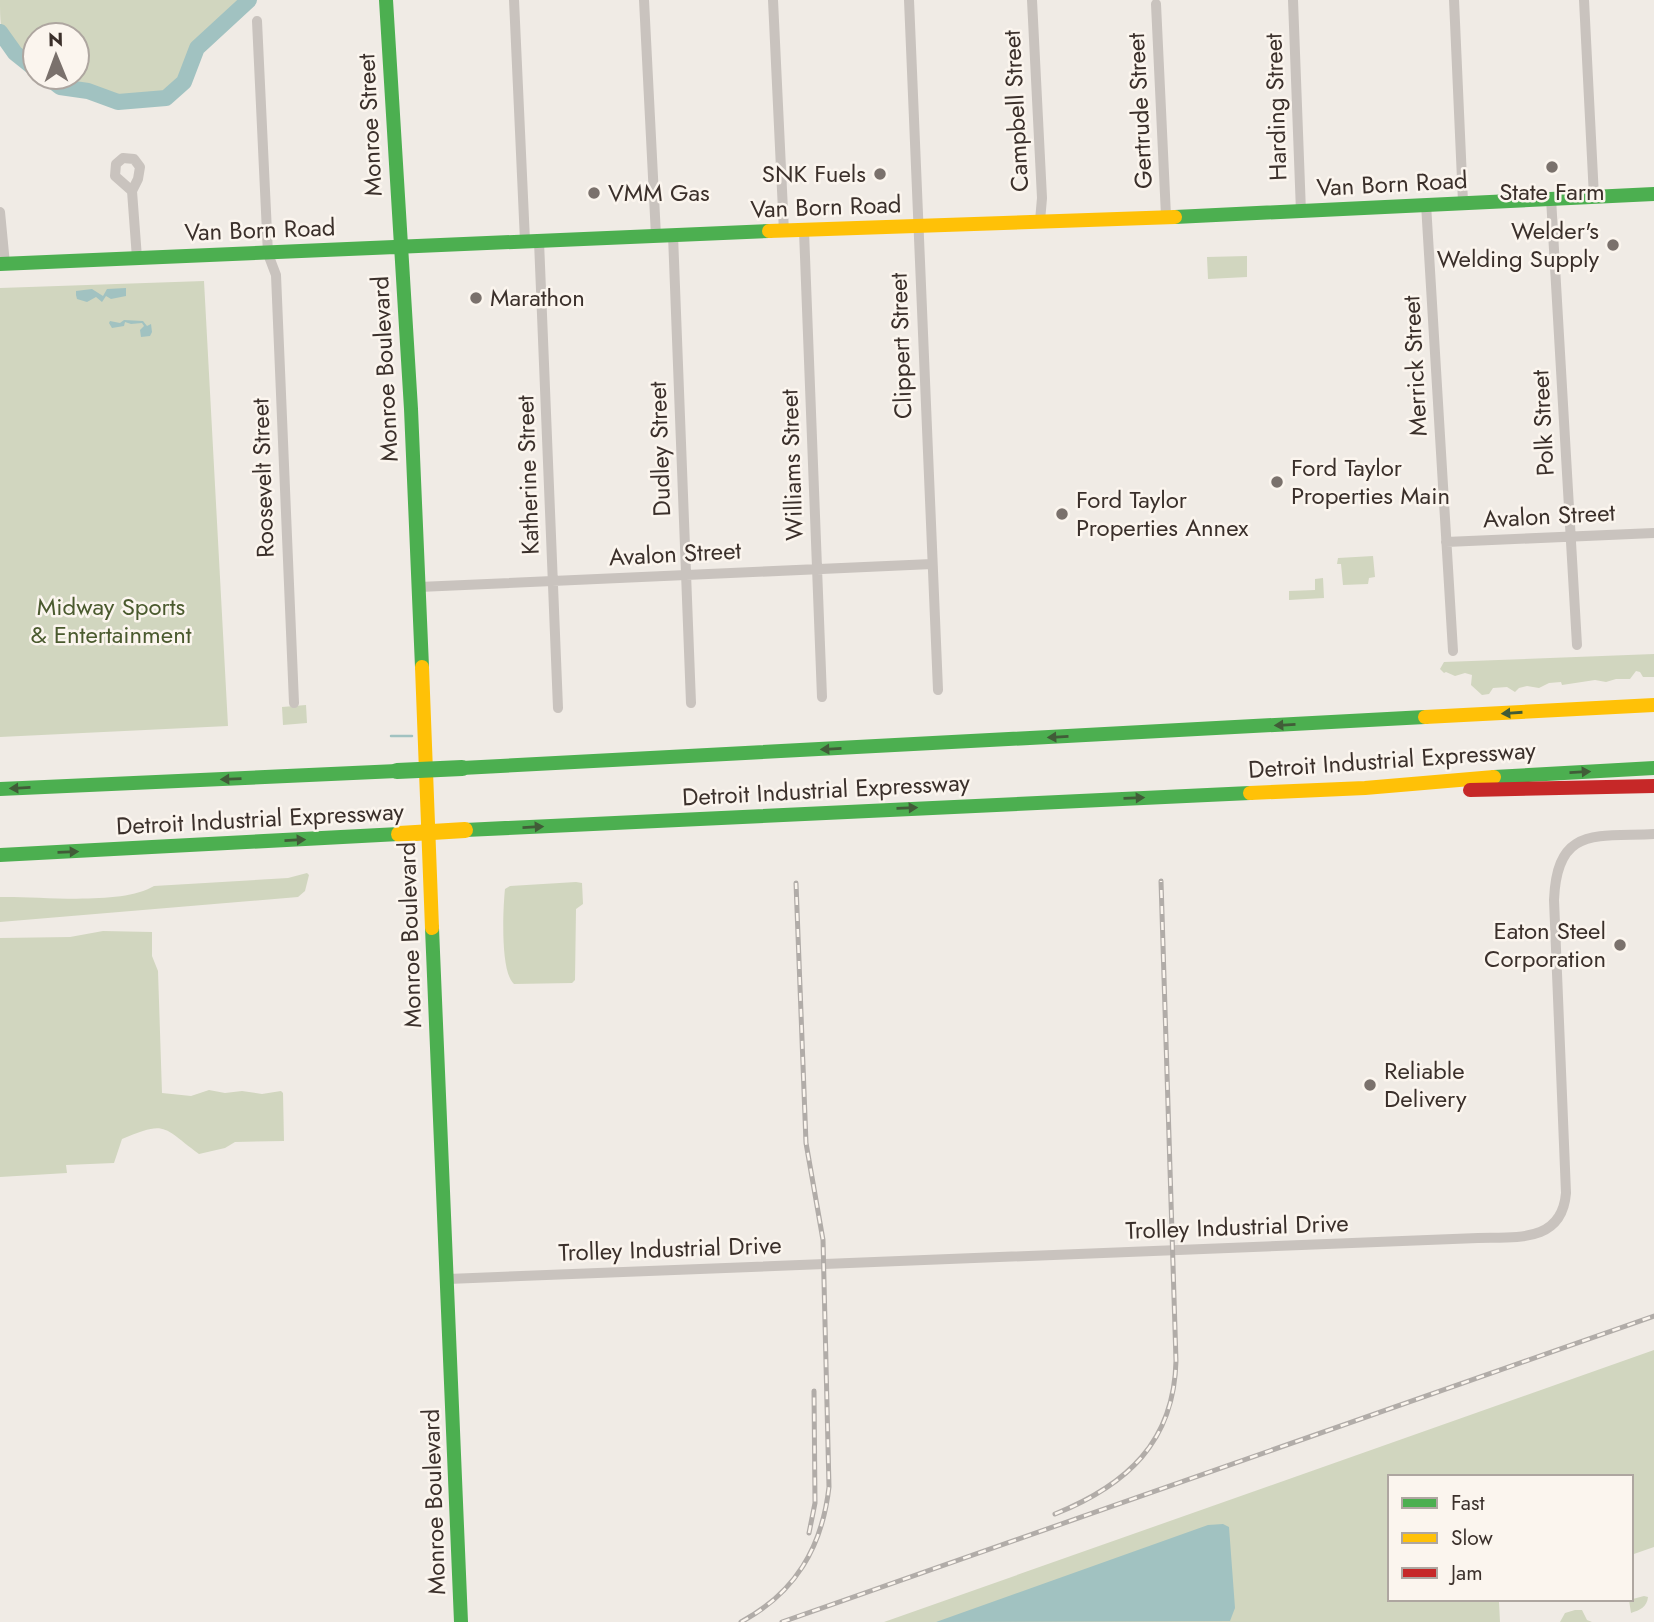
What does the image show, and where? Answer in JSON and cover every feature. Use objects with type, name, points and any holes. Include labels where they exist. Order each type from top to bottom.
[{"type":"main road","name":"Monroe Street","points":[[386,0],[398,224],[402,247]]},
{"type":"main road","name":"Van Born Road","points":[[2,264],[673,235],[1301,212],[1654,194]]},
{"type":"main road","name":"Monroe Boulevard","points":[[402,247],[419,587],[461,1622]]},
{"type":"main road","points":[[1546,711],[1654,695]]},
{"type":"main road","name":"Detroit Industrial Expressway","points":[[0,789],[462,768],[1654,705]]},
{"type":"main road","name":"Detroit Industrial Expressway","points":[[0,855],[810,812],[1365,788],[1531,774],[1654,768]]},
{"type":"main road","points":[[1365,788],[1478,790],[1654,786]]},
{"type":"street","name":"Katherine Street","points":[[514,0],[532,241],[558,708]]},
{"type":"street","points":[[644,0],[656,236]]},
{"type":"street","points":[[773,0],[784,232]]},
{"type":"street","name":"Clippert Street","points":[[908,0],[938,690]]},
{"type":"street","name":"Campbell Street","points":[[1032,0],[1042,198],[1040,221]]},
{"type":"street","name":"Harding Street","points":[[1293,0],[1301,212]]},
{"type":"street","points":[[1454,0],[1463,202]]},
{"type":"street","points":[[1584,0],[1594,197]]},
{"type":"street","name":"Gertrude Street","points":[[1156,4],[1166,216]]},
{"type":"street","name":"Roosevelt Street","points":[[257,21],[268,254],[276,275],[294,703]]},
{"type":"street","points":[[132,191],[136,258]]},
{"type":"street","name":"Polk Street","points":[[1551,198],[1577,645]]},
{"type":"street","name":"Merrick Street","points":[[1426,204],[1453,651]]},
{"type":"street","points":[[0,212],[2,264]]},
{"type":"street","name":"Williams Street","points":[[804,231],[822,697]]},
{"type":"street","name":"Dudley Street","points":[[673,235],[691,703]]},
{"type":"street","name":"Avalon Street","points":[[1446,542],[1654,533]]},
{"type":"street","name":"Avalon Street","points":[[419,587],[932,564]]},
{"type":"street","name":"Trolley Industrial Drive","points":[[448,1279],[1537,1234],[1554,1225],[1566,1193],[1553,900],[1556,875],[1565,853],[1583,839],[1654,834]]},
{"type":"green space","points":[[0,0],[249,0],[197,48],[184,82],[166,98],[118,102],[88,91],[91,91],[91,21],[21,21],[21,59],[5,41]]},
{"type":"green space","points":[[1247,256],[1247,277],[1208,279],[1207,257]]},
{"type":"green space","name":"Midway Sports & Entertainment","points":[[204,281],[228,726],[0,737],[0,288]]},
{"type":"green space","points":[[1373,556],[1375,577],[1369,578],[1368,584],[1343,585],[1338,558]]},
{"type":"green space","points":[[1323,578],[1324,598],[1289,600],[1289,591],[1315,590],[1315,579]]},
{"type":"green space","points":[[1654,654],[1654,677],[1643,677],[1636,671],[1630,679],[1562,685],[1561,682],[1549,683],[1539,688],[1519,688],[1515,692],[1507,687],[1493,688],[1489,694],[1482,695],[1471,685],[1472,675],[1465,673],[1455,676],[1440,669],[1444,662]]},
{"type":"green space","points":[[306,705],[307,723],[283,725],[282,707]]},
{"type":"green space","points":[[307,873],[309,875],[305,891],[298,897],[0,922],[0,897],[101,898],[140,892],[154,886],[288,878]]},
{"type":"green space","points":[[582,883],[583,904],[576,909],[575,980],[572,983],[514,984],[506,967],[504,954],[505,889],[510,886]]},
{"type":"green space","points":[[103,931],[152,932],[152,956],[158,971],[162,1093],[191,1096],[209,1090],[262,1094],[281,1091],[284,1141],[235,1142],[225,1148],[199,1154],[170,1132],[156,1128],[122,1139],[114,1163],[66,1165],[67,1173],[0,1177],[0,938],[70,937]]},
{"type":"green space","points":[[1654,1350],[1654,1547],[1633,1554],[1633,1475],[1388,1475],[1388,1601],[1501,1601],[1499,1602],[1500,1622],[884,1622]]},
{"type":"green space","points":[[1648,1597],[1645,1606],[1631,1613],[1629,1601]]},
{"type":"green space","points":[[1582,1610],[1587,1620],[1592,1622],[1560,1622],[1565,1613]]},
{"type":"water","points":[[126,288],[126,296],[111,299],[106,296],[102,302],[96,297],[87,302],[77,299],[76,295],[76,291],[92,289],[103,296],[107,289]]},
{"type":"water","points":[[124,320],[143,321],[147,326],[151,324],[150,336],[141,337],[140,330],[144,326],[142,323],[125,322],[124,326],[112,328],[109,323],[120,323]]},
{"type":"water","points":[[1223,1524],[1229,1527],[1235,1608],[1230,1621],[936,1622],[1208,1525]]},
{"type":"waterway","points":[[88,91],[118,102],[166,98],[184,82],[197,48],[249,0]]},
{"type":"waterway","points":[[0,32],[21,58]]},
{"type":"waterway","points":[[391,736],[412,736]]},
{"type":"railway","points":[[1055,1514],[1104,1489],[1142,1457],[1156,1437],[1173,1390],[1176,1361],[1161,881]]},
{"type":"railway","points":[[741,1622],[777,1597],[803,1567],[820,1530],[829,1487],[823,1240],[806,1143],[796,883]]},
{"type":"railway","points":[[782,1622],[1654,1316]]},
{"type":"railway","points":[[809,1533],[815,1503],[814,1391]]},
{"type":"traffic: fast","points":[[386,0],[411,409],[422,667]]},
{"type":"traffic: fast","points":[[1175,217],[1654,194]]},
{"type":"traffic: fast","points":[[0,264],[769,231]]},
{"type":"traffic: fast","points":[[462,768],[1425,717]]},
{"type":"traffic: fast","points":[[397,771],[462,768]]},
{"type":"traffic: fast","points":[[1494,777],[1654,768]]},
{"type":"traffic: fast","points":[[0,789],[397,771]]},
{"type":"traffic: fast","points":[[465,830],[1250,793]]},
{"type":"traffic: fast","points":[[0,855],[399,834]]},
{"type":"traffic: fast","points":[[432,928],[461,1622]]},
{"type":"traffic: slow","points":[[769,231],[1175,217]]},
{"type":"traffic: slow","points":[[422,667],[432,928]]},
{"type":"traffic: slow","points":[[1425,717],[1654,705]]},
{"type":"traffic: slow","points":[[1250,793],[1365,788],[1494,777]]},
{"type":"traffic: slow","points":[[399,834],[465,830]]},
{"type":"traffic: jam","points":[[1470,790],[1654,786]]},
{"type":"place","name":"State Farm","points":[[1552,167]]},
{"type":"place","name":"SNK Fuels","points":[[880,174]]},
{"type":"place","name":"VMM Gas","points":[[594,193]]},
{"type":"place","name":"Welder's Welding Supply","points":[[1613,245]]},
{"type":"place","name":"Marathon","points":[[476,298]]},
{"type":"place","name":"Ford Taylor Properties Main","points":[[1277,482]]},
{"type":"place","name":"Ford Taylor Properties Annex","points":[[1062,514]]},
{"type":"place","name":"Eaton Steel Corporation","points":[[1620,945]]},
{"type":"place","name":"Reliable Delivery","points":[[1370,1085]]}]
